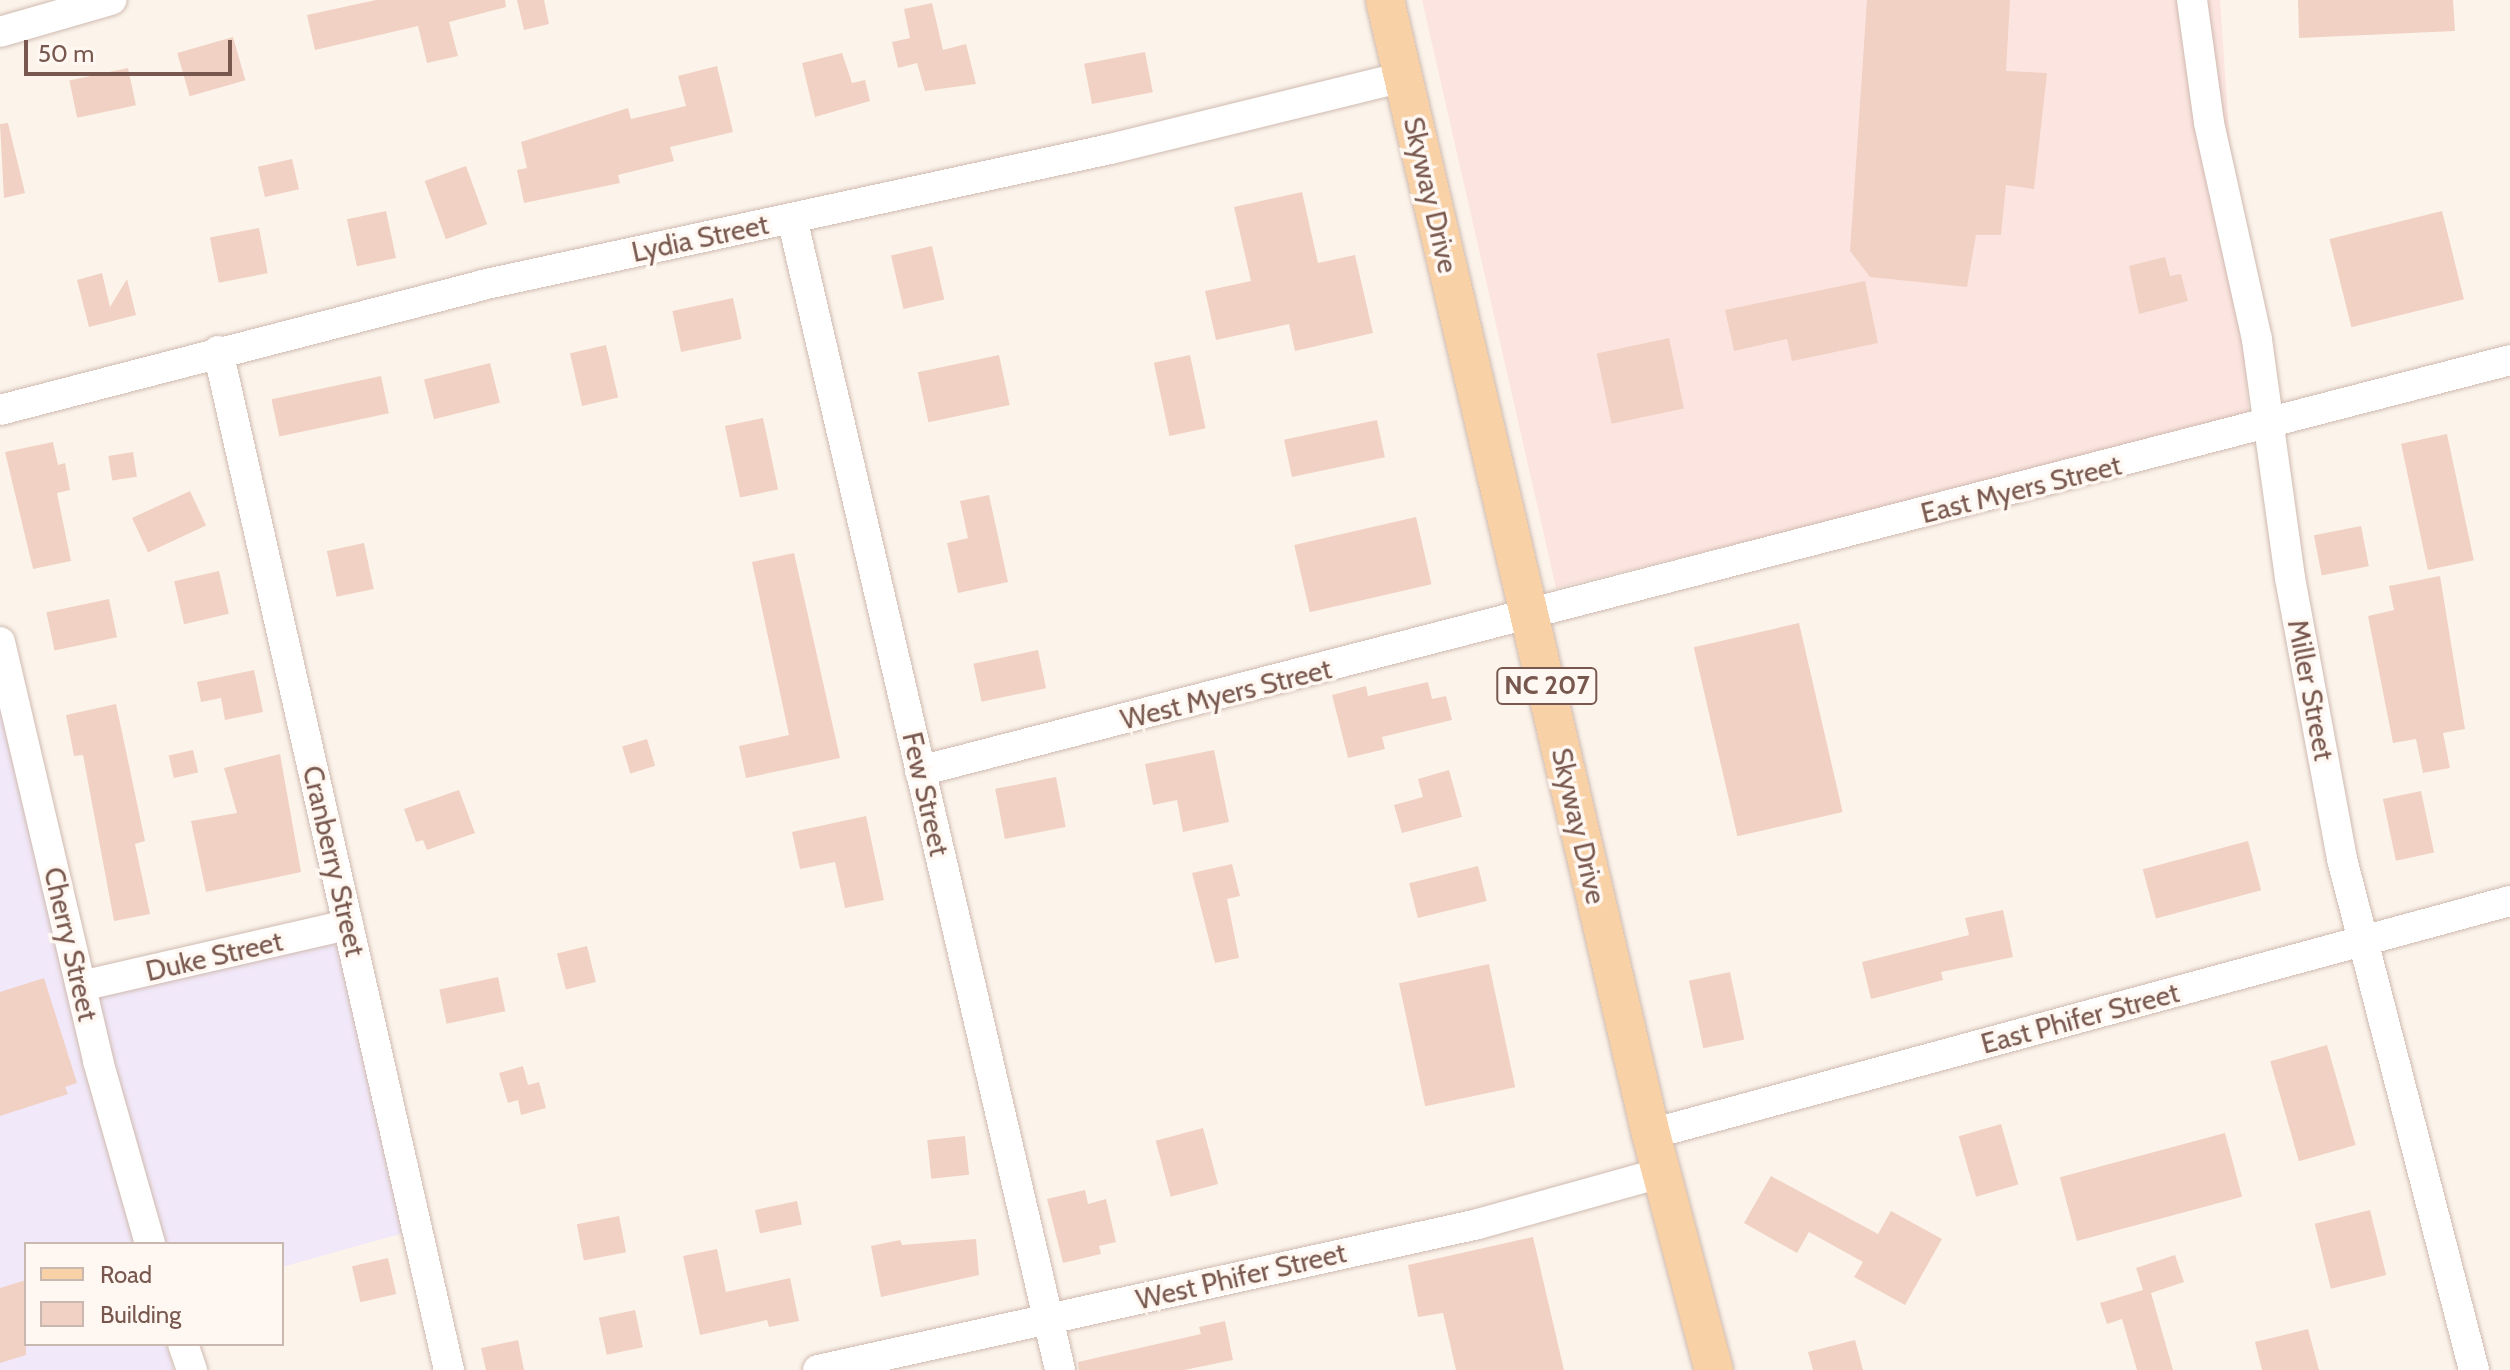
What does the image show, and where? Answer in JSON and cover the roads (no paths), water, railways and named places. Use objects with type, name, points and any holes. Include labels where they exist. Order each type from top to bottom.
[{"type":"main road","name":"Skyway Drive","points":[[1385,0],[1651,1134],[1714,1370]]},
{"type":"street","points":[[0,32],[111,0]]},
{"type":"street","name":"Miller Street","points":[[2192,0],[2209,123],[2257,340],[2266,426],[2326,773],[2363,941],[2474,1370]]},
{"type":"street","name":"Lydia Street","points":[[0,410],[482,285],[1110,149],[1403,77]]},
{"type":"street","name":"Few Street","points":[[792,218],[1046,1321],[1060,1370]]},
{"type":"street","name":"Cranberry Street","points":[[218,351],[449,1370]]},
{"type":"street","name":"East Myers Street","points":[[1531,616],[2510,360]]},
{"type":"street","name":"West Myers Street","points":[[920,771],[1531,616]]},
{"type":"street","name":"Cherry Street","points":[[0,642],[81,986],[149,1242]]},
{"type":"street","name":"East Phifer Street","points":[[1651,1134],[2510,901]]},
{"type":"street","name":"Duke Street","points":[[81,986],[348,925]]},
{"type":"street","name":"West Phifer Street","points":[[818,1370],[1478,1224],[1661,1173]]},
{"type":"street","points":[[184,1346],[192,1370]]}]
